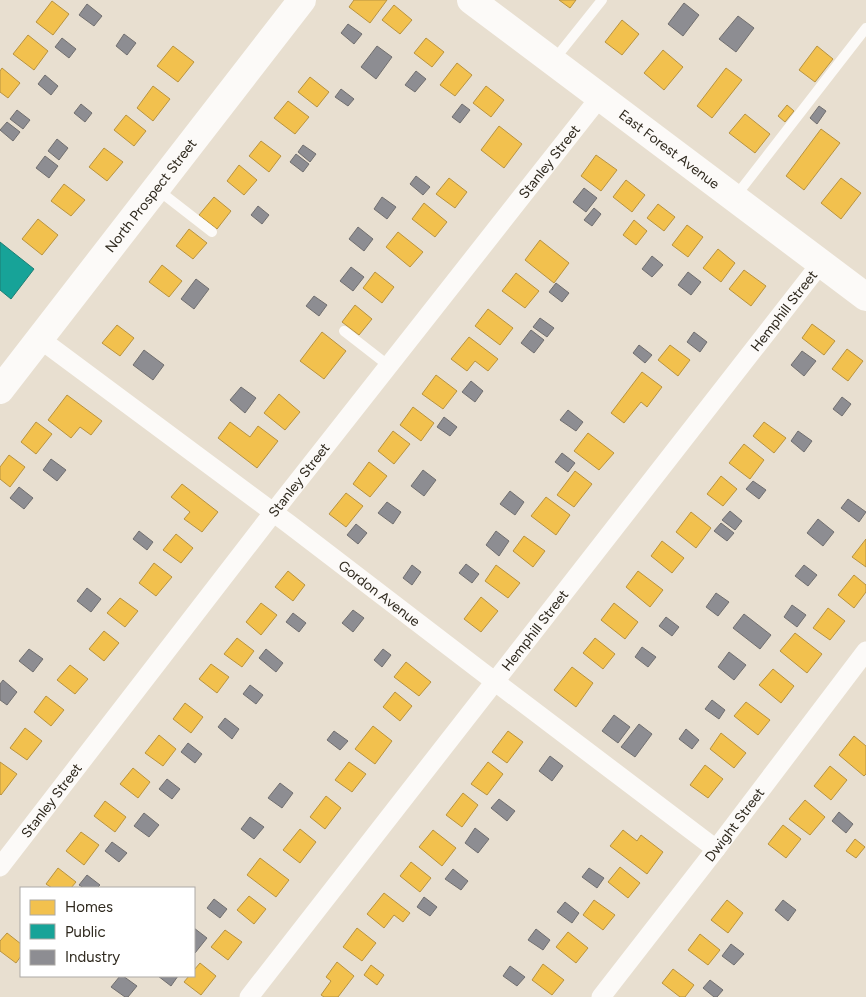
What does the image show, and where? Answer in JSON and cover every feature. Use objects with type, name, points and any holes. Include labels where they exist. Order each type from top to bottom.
[{"type":"main road","name":"North Prospect Street","points":[[0,390],[302,0]]},
{"type":"main road","name":"East Forest Avenue","points":[[471,0],[866,297]]},
{"type":"street","name":"Stanley Street","points":[[0,867],[600,96]]},
{"type":"street","name":"Hemphill Street","points":[[249,997],[821,264]]},
{"type":"street","name":"Gordon Avenue","points":[[40,339],[274,513],[716,849]]},
{"type":"street","name":"Dwight Street","points":[[600,997],[716,849],[866,651]]},
{"type":"lane","points":[[553,61],[602,0]]},
{"type":"lane","points":[[735,198],[866,28]]},
{"type":"lane","points":[[157,189],[212,232]]},
{"type":"lane","points":[[344,332],[389,366]]},
{"type":"building: Homes","points":[[354,0],[387,0],[370,23],[349,7]]},
{"type":"building: Homes","points":[[559,0],[576,0],[570,8]]},
{"type":"building: Homes","points":[[52,1],[69,14],[53,35],[36,22]]},
{"type":"building: Homes","points":[[394,5],[412,20],[400,34],[382,20]]},
{"type":"building: Homes","points":[[622,20],[639,34],[622,55],[605,42]]},
{"type":"building: Homes","points":[[28,35],[48,51],[34,70],[13,54]]},
{"type":"building: Homes","points":[[426,38],[444,52],[432,67],[414,53]]},
{"type":"building: Homes","points":[[173,46],[194,62],[178,82],[157,66]]},
{"type":"building: Homes","points":[[817,46],[833,59],[815,82],[799,70]]},
{"type":"building: Homes","points":[[663,50],[683,67],[664,90],[644,73]]},
{"type":"building: Homes","points":[[457,63],[472,75],[455,96],[440,85]]},
{"type":"building: Homes","points":[[2,68],[20,83],[8,98],[0,92],[0,71]]},
{"type":"building: Homes","points":[[726,68],[742,80],[712,118],[697,106]]},
{"type":"building: Homes","points":[[310,77],[329,92],[317,107],[298,92]]},
{"type":"building: Homes","points":[[153,86],[170,99],[153,121],[137,108]]},
{"type":"building: Homes","points":[[486,86],[504,100],[491,117],[473,103]]},
{"type":"building: Homes","points":[[288,101],[309,117],[295,134],[274,118]]},
{"type":"building: Homes","points":[[787,105],[794,111],[785,122],[778,116]]},
{"type":"building: Homes","points":[[745,114],[770,134],[755,153],[729,133]]},
{"type":"building: Homes","points":[[126,115],[146,131],[134,146],[114,130]]},
{"type":"building: Homes","points":[[499,126],[522,144],[504,168],[481,150]]},
{"type":"building: Homes","points":[[821,129],[840,143],[804,190],[786,176]]},
{"type":"building: Homes","points":[[261,141],[281,156],[269,172],[249,156]]},
{"type":"building: Homes","points":[[104,148],[123,162],[107,181],[89,167]]},
{"type":"building: Homes","points":[[596,155],[617,170],[601,191],[581,176]]},
{"type":"building: Homes","points":[[239,165],[257,180],[244,195],[227,181]]},
{"type":"building: Homes","points":[[449,178],[467,192],[455,208],[436,194]]},
{"type":"building: Homes","points":[[841,178],[861,193],[841,219],[821,203]]},
{"type":"building: Homes","points":[[626,180],[645,195],[632,212],[613,197]]},
{"type":"building: Homes","points":[[64,184],[85,200],[71,216],[51,201]]},
{"type":"building: Homes","points":[[214,197],[231,211],[217,229],[199,215]]},
{"type":"building: Homes","points":[[424,203],[447,222],[435,237],[412,219]]},
{"type":"building: Homes","points":[[658,204],[675,217],[664,231],[647,218]]},
{"type":"building: Homes","points":[[38,219],[58,235],[42,255],[22,239]]},
{"type":"building: Homes","points":[[634,220],[647,231],[636,245],[623,235]]},
{"type":"building: Homes","points":[[687,225],[703,237],[688,257],[672,245]]},
{"type":"building: Homes","points":[[189,229],[207,243],[193,259],[176,246]]},
{"type":"building: Homes","points":[[398,232],[423,252],[410,267],[386,247]]},
{"type":"building: Homes","points":[[540,240],[569,263],[554,283],[525,260]]},
{"type":"building: Homes","points":[[718,249],[735,263],[721,282],[703,268]]},
{"type":"building: Homes","points":[[162,265],[182,281],[169,297],[149,282]]},
{"type":"building: Homes","points":[[744,270],[766,286],[751,306],[729,289]]},
{"type":"building: Homes","points":[[375,272],[394,287],[382,303],[363,288]]},
{"type":"building: Homes","points":[[516,273],[539,291],[525,308],[502,291]]},
{"type":"building: Homes","points":[[355,305],[372,319],[359,335],[342,322]]},
{"type":"building: Homes","points":[[488,309],[513,328],[500,345],[475,326]]},
{"type":"building: Homes","points":[[812,324],[835,341],[824,355],[802,338]]},
{"type":"building: Homes","points":[[117,325],[134,338],[120,356],[102,343]]},
{"type":"building: Homes","points":[[322,332],[346,351],[324,379],[300,361]]},
{"type":"building: Homes","points":[[469,337],[498,359],[488,371],[475,361],[467,371],[451,359]]},
{"type":"building: Homes","points":[[670,345],[690,360],[678,376],[658,360]]},
{"type":"building: Homes","points":[[847,349],[863,361],[848,381],[832,369]]},
{"type":"building: Homes","points":[[642,372],[662,387],[647,407],[641,402],[624,423],[611,413]]},
{"type":"building: Homes","points":[[436,375],[457,391],[443,409],[422,394]]},
{"type":"building: Homes","points":[[279,394],[300,412],[285,430],[264,413]]},
{"type":"building: Homes","points":[[67,395],[102,421],[91,435],[80,427],[71,438],[48,420]]},
{"type":"building: Homes","points":[[413,407],[434,423],[421,441],[400,425]]},
{"type":"building: Homes","points":[[36,422],[52,434],[36,454],[21,442]]},
{"type":"building: Homes","points":[[230,422],[250,437],[258,426],[278,441],[257,468],[218,438]]},
{"type":"building: Homes","points":[[764,422],[786,438],[774,453],[753,436]]},
{"type":"building: Homes","points":[[393,431],[410,444],[394,464],[378,451]]},
{"type":"building: Homes","points":[[588,433],[614,453],[599,470],[574,451]]},
{"type":"building: Homes","points":[[744,444],[764,460],[750,479],[729,463]]},
{"type":"building: Homes","points":[[9,455],[25,467],[10,487],[0,479],[0,467]]},
{"type":"building: Homes","points":[[369,462],[387,476],[370,497],[353,484]]},
{"type":"building: Homes","points":[[575,471],[592,484],[574,507],[557,495]]},
{"type":"building: Homes","points":[[721,476],[737,489],[723,506],[707,494]]},
{"type":"building: Homes","points":[[182,484],[218,512],[202,532],[184,519],[190,512],[171,497]]},
{"type":"building: Homes","points":[[346,493],[363,506],[346,527],[329,514]]},
{"type":"building: Homes","points":[[546,497],[570,515],[556,535],[531,516]]},
{"type":"building: Homes","points":[[691,512],[711,528],[696,548],[676,532]]},
{"type":"building: Homes","points":[[176,534],[193,548],[181,563],[163,550]]},
{"type":"building: Homes","points":[[524,536],[545,551],[533,567],[513,551]]},
{"type":"building: Homes","points":[[866,539],[866,567],[852,557]]},
{"type":"building: Homes","points":[[662,541],[684,558],[672,573],[651,556]]},
{"type":"building: Homes","points":[[154,563],[172,577],[156,596],[139,583]]},
{"type":"building: Homes","points":[[496,565],[520,583],[508,598],[485,581]]},
{"type":"building: Homes","points":[[288,571],[305,585],[293,601],[275,587]]},
{"type":"building: Homes","points":[[638,571],[663,590],[650,607],[626,587]]},
{"type":"building: Homes","points":[[854,575],[866,585],[866,592],[854,608],[838,595]]},
{"type":"building: Homes","points":[[481,597],[498,611],[481,632],[464,619]]},
{"type":"building: Homes","points":[[120,598],[138,611],[125,627],[107,613]]},
{"type":"building: Homes","points":[[261,603],[277,615],[261,635],[246,622]]},
{"type":"building: Homes","points":[[614,603],[638,622],[625,639],[601,620]]},
{"type":"building: Homes","points":[[828,608],[845,621],[830,640],[813,628]]},
{"type":"building: Homes","points":[[104,631],[119,643],[104,661],[89,649]]},
{"type":"building: Homes","points":[[795,633],[822,654],[807,673],[780,651]]},
{"type":"building: Homes","points":[[237,638],[254,651],[242,667],[224,654]]},
{"type":"building: Homes","points":[[595,638],[615,654],[603,669],[583,653]]},
{"type":"building: Homes","points":[[406,662],[431,682],[419,696],[394,677]]},
{"type":"building: Homes","points":[[211,664],[229,677],[217,693],[199,679]]},
{"type":"building: Homes","points":[[70,665],[88,679],[75,694],[57,680]]},
{"type":"building: Homes","points":[[572,667],[593,683],[576,707],[554,690]]},
{"type":"building: Homes","points":[[773,669],[794,686],[781,703],[759,685]]},
{"type":"building: Homes","points":[[395,692],[412,706],[400,721],[383,707]]},
{"type":"building: Homes","points":[[46,696],[64,710],[51,726],[34,712]]},
{"type":"building: Homes","points":[[746,702],[770,720],[758,735],[734,716]]},
{"type":"building: Homes","points":[[185,703],[203,717],[191,733],[173,719]]},
{"type":"building: Homes","points":[[373,726],[392,741],[375,764],[355,749]]},
{"type":"building: Homes","points":[[25,728],[42,741],[27,760],[10,748]]},
{"type":"building: Homes","points":[[508,731],[523,742],[507,763],[492,752]]},
{"type":"building: Homes","points":[[721,733],[746,753],[734,768],[710,749]]},
{"type":"building: Homes","points":[[159,735],[176,749],[163,766],[145,753]]},
{"type":"building: Homes","points":[[854,736],[866,746],[866,774],[864,776],[839,755]]},
{"type":"building: Homes","points":[[0,762],[17,774],[1,795],[0,794]]},
{"type":"building: Homes","points":[[349,762],[366,774],[352,792],[335,780]]},
{"type":"building: Homes","points":[[488,762],[503,774],[487,795],[471,784]]},
{"type":"building: Homes","points":[[705,765],[723,779],[708,798],[690,785]]},
{"type":"building: Homes","points":[[830,766],[847,780],[831,800],[814,786]]},
{"type":"building: Homes","points":[[133,768],[150,782],[138,798],[120,784]]},
{"type":"building: Homes","points":[[463,793],[478,805],[462,827],[446,815]]},
{"type":"building: Homes","points":[[326,796],[341,808],[325,829],[310,817]]},
{"type":"building: Homes","points":[[805,800],[825,817],[810,835],[789,819]]},
{"type":"building: Homes","points":[[105,801],[126,817],[115,832],[94,816]]},
{"type":"building: Homes","points":[[783,825],[801,839],[786,858],[768,844]]},
{"type":"building: Homes","points":[[300,829],[316,842],[300,863],[283,850]]},
{"type":"building: Homes","points":[[433,830],[456,848],[442,866],[419,847]]},
{"type":"building: Homes","points":[[623,830],[637,841],[641,835],[663,852],[647,874],[610,846]]},
{"type":"building: Homes","points":[[81,832],[99,845],[84,865],[66,851]]},
{"type":"building: Homes","points":[[855,839],[865,847],[856,858],[846,851]]},
{"type":"building: Homes","points":[[260,858],[289,880],[276,897],[247,875]]},
{"type":"building: Homes","points":[[411,862],[431,878],[420,892],[400,876]]},
{"type":"building: Homes","points":[[620,867],[640,883],[628,898],[608,882]]},
{"type":"building: Homes","points":[[58,868],[76,882],[72,887],[50,887],[46,884]]},
{"type":"building: Homes","points":[[384,893],[410,913],[403,922],[394,915],[384,928],[367,914]]},
{"type":"building: Homes","points":[[249,896],[266,909],[254,924],[237,910]]},
{"type":"building: Homes","points":[[594,900],[615,915],[603,930],[583,915]]},
{"type":"building: Homes","points":[[727,900],[743,913],[728,933],[711,920]]},
{"type":"building: Homes","points":[[357,928],[376,943],[362,961],[343,947]]},
{"type":"building: Homes","points":[[225,930],[242,942],[228,960],[211,947]]},
{"type":"building: Homes","points":[[568,932],[588,948],[576,963],[556,947]]},
{"type":"building: Homes","points":[[7,933],[20,943],[20,957],[16,963],[0,951],[0,941]]},
{"type":"building: Homes","points":[[700,934],[720,950],[708,965],[688,950]]},
{"type":"building: Homes","points":[[337,962],[354,976],[338,997],[324,997],[321,995],[331,981],[326,977]]},
{"type":"building: Homes","points":[[200,963],[216,976],[201,995],[184,982],[188,977],[195,977],[195,969]]},
{"type":"building: Homes","points":[[543,964],[564,980],[552,995],[532,980]]},
{"type":"building: Homes","points":[[371,965],[384,975],[377,985],[364,975]]},
{"type":"building: Homes","points":[[673,969],[694,985],[685,997],[680,997],[662,983]]},
{"type":"building: Public","points":[[0,242],[34,269],[11,299],[0,290]]},
{"type":"building: Industry","points":[[684,3],[699,15],[683,36],[668,24]]},
{"type":"building: Industry","points":[[87,4],[102,16],[94,26],[79,15]]},
{"type":"building: Industry","points":[[738,16],[754,28],[736,52],[719,39]]},
{"type":"building: Industry","points":[[348,24],[362,34],[354,44],[341,33]]},
{"type":"building: Industry","points":[[124,34],[136,43],[127,55],[116,46]]},
{"type":"building: Industry","points":[[62,38],[76,49],[69,58],[55,47]]},
{"type":"building: Industry","points":[[377,46],[392,57],[376,79],[361,67]]},
{"type":"building: Industry","points":[[416,71],[426,79],[415,92],[405,85]]},
{"type":"building: Industry","points":[[45,75],[58,86],[51,95],[38,84]]},
{"type":"building: Industry","points":[[341,89],[354,99],[348,106],[335,97]]},
{"type":"building: Industry","points":[[81,104],[92,113],[85,122],[74,113]]},
{"type":"building: Industry","points":[[462,104],[470,110],[460,123],[452,117]]},
{"type":"building: Industry","points":[[819,106],[826,111],[817,124],[810,118]]},
{"type":"building: Industry","points":[[17,110],[30,120],[23,129],[10,119]]},
{"type":"building: Industry","points":[[7,122],[20,132],[13,141],[0,130]]},
{"type":"building: Industry","points":[[57,139],[68,148],[59,160],[48,151]]},
{"type":"building: Industry","points":[[303,145],[316,154],[310,162],[298,152]]},
{"type":"building: Industry","points":[[296,154],[309,164],[303,172],[290,162]]},
{"type":"building: Industry","points":[[45,156],[58,166],[49,178],[36,168]]},
{"type":"building: Industry","points":[[416,176],[430,187],[423,195],[410,184]]},
{"type":"building: Industry","points":[[584,188],[597,198],[586,212],[573,202]]},
{"type":"building: Industry","points":[[382,197],[396,207],[387,219],[374,209]]},
{"type":"building: Industry","points":[[258,206],[269,215],[262,224],[251,215]]},
{"type":"building: Industry","points":[[594,208],[601,214],[592,226],[584,220]]},
{"type":"building: Industry","points":[[358,227],[373,239],[364,251],[349,239]]},
{"type":"building: Industry","points":[[652,256],[663,265],[652,277],[642,269]]},
{"type":"building: Industry","points":[[351,267],[364,277],[353,291],[340,281]]},
{"type":"building: Industry","points":[[688,272],[701,282],[691,295],[678,285]]},
{"type":"building: Industry","points":[[196,279],[209,289],[194,309],[181,299]]},
{"type":"building: Industry","points":[[556,283],[569,293],[562,302],[549,292]]},
{"type":"building: Industry","points":[[314,296],[327,305],[319,316],[306,306]]},
{"type":"building: Industry","points":[[540,318],[554,328],[547,337],[533,327]]},
{"type":"building: Industry","points":[[531,330],[544,340],[534,353],[521,343]]},
{"type":"building: Industry","points":[[694,332],[707,342],[700,352],[687,342]]},
{"type":"building: Industry","points":[[639,345],[652,355],[645,363],[633,353]]},
{"type":"building: Industry","points":[[144,350],[164,365],[153,380],[133,365]]},
{"type":"building: Industry","points":[[802,351],[816,361],[804,376],[791,365]]},
{"type":"building: Industry","points":[[471,381],[483,391],[475,402],[462,392]]},
{"type":"building: Industry","points":[[241,387],[256,398],[245,413],[230,400]]},
{"type":"building: Industry","points":[[842,397],[851,404],[842,416],[833,409]]},
{"type":"building: Industry","points":[[568,410],[583,422],[576,431],[560,420]]},
{"type":"building: Industry","points":[[444,417],[457,427],[450,436],[437,427]]},
{"type":"building: Industry","points":[[798,431],[812,441],[804,452],[791,441]]},
{"type":"building: Industry","points":[[562,453],[575,463],[568,472],[555,462]]},
{"type":"building: Industry","points":[[51,459],[66,470],[57,481],[43,470]]},
{"type":"building: Industry","points":[[423,470],[436,480],[424,496],[411,486]]},
{"type":"building: Industry","points":[[753,481],[766,490],[759,499],[746,489]]},
{"type":"building: Industry","points":[[19,487],[33,498],[24,509],[10,498]]},
{"type":"building: Industry","points":[[510,491],[524,502],[515,515],[500,504]]},
{"type":"building: Industry","points":[[848,499],[866,512],[859,522],[841,508]]},
{"type":"building: Industry","points":[[387,502],[401,512],[393,524],[378,513]]},
{"type":"building: Industry","points":[[730,511],[742,521],[735,530],[722,520]]},
{"type":"building: Industry","points":[[818,519],[834,532],[823,546],[807,533]]},
{"type":"building: Industry","points":[[721,523],[734,533],[727,541],[714,531]]},
{"type":"building: Industry","points":[[356,524],[367,533],[358,544],[347,535]]},
{"type":"building: Industry","points":[[139,531],[153,542],[147,550],[133,539]]},
{"type":"building: Industry","points":[[496,531],[509,541],[499,556],[486,545]]},
{"type":"building: Industry","points":[[466,564],[479,574],[472,583],[459,573]]},
{"type":"building: Industry","points":[[412,565],[421,572],[412,585],[403,578]]},
{"type":"building: Industry","points":[[804,565],[817,575],[808,586],[795,576]]},
{"type":"building: Industry","points":[[87,588],[101,599],[91,612],[77,601]]},
{"type":"building: Industry","points":[[716,593],[729,602],[718,616],[706,607]]},
{"type":"building: Industry","points":[[792,605],[806,615],[797,627],[784,617]]},
{"type":"building: Industry","points":[[353,610],[364,618],[353,632],[342,623]]},
{"type":"building: Industry","points":[[293,613],[306,623],[299,632],[286,622]]},
{"type":"building: Industry","points":[[744,614],[771,635],[760,649],[733,628]]},
{"type":"building: Industry","points":[[666,617],[679,627],[672,636],[659,626]]},
{"type":"building: Industry","points":[[642,647],[656,657],[648,667],[635,657]]},
{"type":"building: Industry","points":[[29,649],[43,659],[33,672],[19,661]]},
{"type":"building: Industry","points":[[266,649],[283,663],[276,672],[259,658]]},
{"type":"building: Industry","points":[[383,649],[391,655],[382,667],[374,660]]},
{"type":"building: Industry","points":[[729,652],[746,665],[734,680],[718,667]]},
{"type":"building: Industry","points":[[3,680],[17,692],[7,705],[0,700],[0,684]]},
{"type":"building: Industry","points":[[250,685],[263,695],[256,704],[243,694]]},
{"type":"building: Industry","points":[[712,700],[725,710],[719,719],[705,709]]},
{"type":"building: Industry","points":[[614,715],[630,727],[618,743],[602,731]]},
{"type":"building: Industry","points":[[225,718],[239,729],[232,739],[218,727]]},
{"type":"building: Industry","points":[[639,724],[652,734],[635,757],[621,747]]},
{"type":"building: Industry","points":[[686,729],[699,740],[692,749],[679,739]]},
{"type":"building: Industry","points":[[334,731],[348,741],[340,750],[327,740]]},
{"type":"building: Industry","points":[[188,743],[202,754],[195,763],[181,752]]},
{"type":"building: Industry","points":[[550,756],[563,766],[552,781],[539,771]]},
{"type":"building: Industry","points":[[167,779],[180,789],[172,799],[159,789]]},
{"type":"building: Industry","points":[[280,783],[293,793],[282,808],[268,798]]},
{"type":"building: Industry","points":[[499,799],[515,811],[507,821],[491,808]]},
{"type":"building: Industry","points":[[839,812],[853,824],[846,833],[832,821]]},
{"type":"building: Industry","points":[[144,813],[159,825],[149,837],[134,826]]},
{"type":"building: Industry","points":[[250,817],[264,827],[254,839],[241,829]]},
{"type":"building: Industry","points":[[475,828],[489,839],[478,853],[465,843]]},
{"type":"building: Industry","points":[[112,842],[127,853],[119,862],[105,851]]},
{"type":"building: Industry","points":[[589,868],[604,878],[597,888],[582,877]]},
{"type":"building: Industry","points":[[453,869],[468,881],[461,890],[445,879]]},
{"type":"building: Industry","points":[[87,875],[100,885],[98,887],[82,887],[79,885]]},
{"type":"building: Industry","points":[[424,897],[437,907],[430,916],[417,907]]},
{"type":"building: Industry","points":[[214,899],[227,909],[220,918],[207,908]]},
{"type":"building: Industry","points":[[783,900],[796,910],[788,921],[775,910]]},
{"type":"building: Industry","points":[[565,902],[579,913],[572,923],[557,912]]},
{"type":"building: Industry","points":[[195,929],[207,938],[195,953]]},
{"type":"building: Industry","points":[[536,929],[550,940],[543,950],[528,940]]},
{"type":"building: Industry","points":[[731,944],[744,954],[734,965],[722,956]]},
{"type":"building: Industry","points":[[510,966],[525,977],[517,986],[503,976]]},
{"type":"building: Industry","points":[[119,977],[124,977],[137,986],[128,997],[125,997],[111,987]]},
{"type":"building: Industry","points":[[159,977],[177,977],[171,986]]},
{"type":"building: Industry","points":[[710,980],[723,990],[717,997],[714,997],[703,988]]}]
